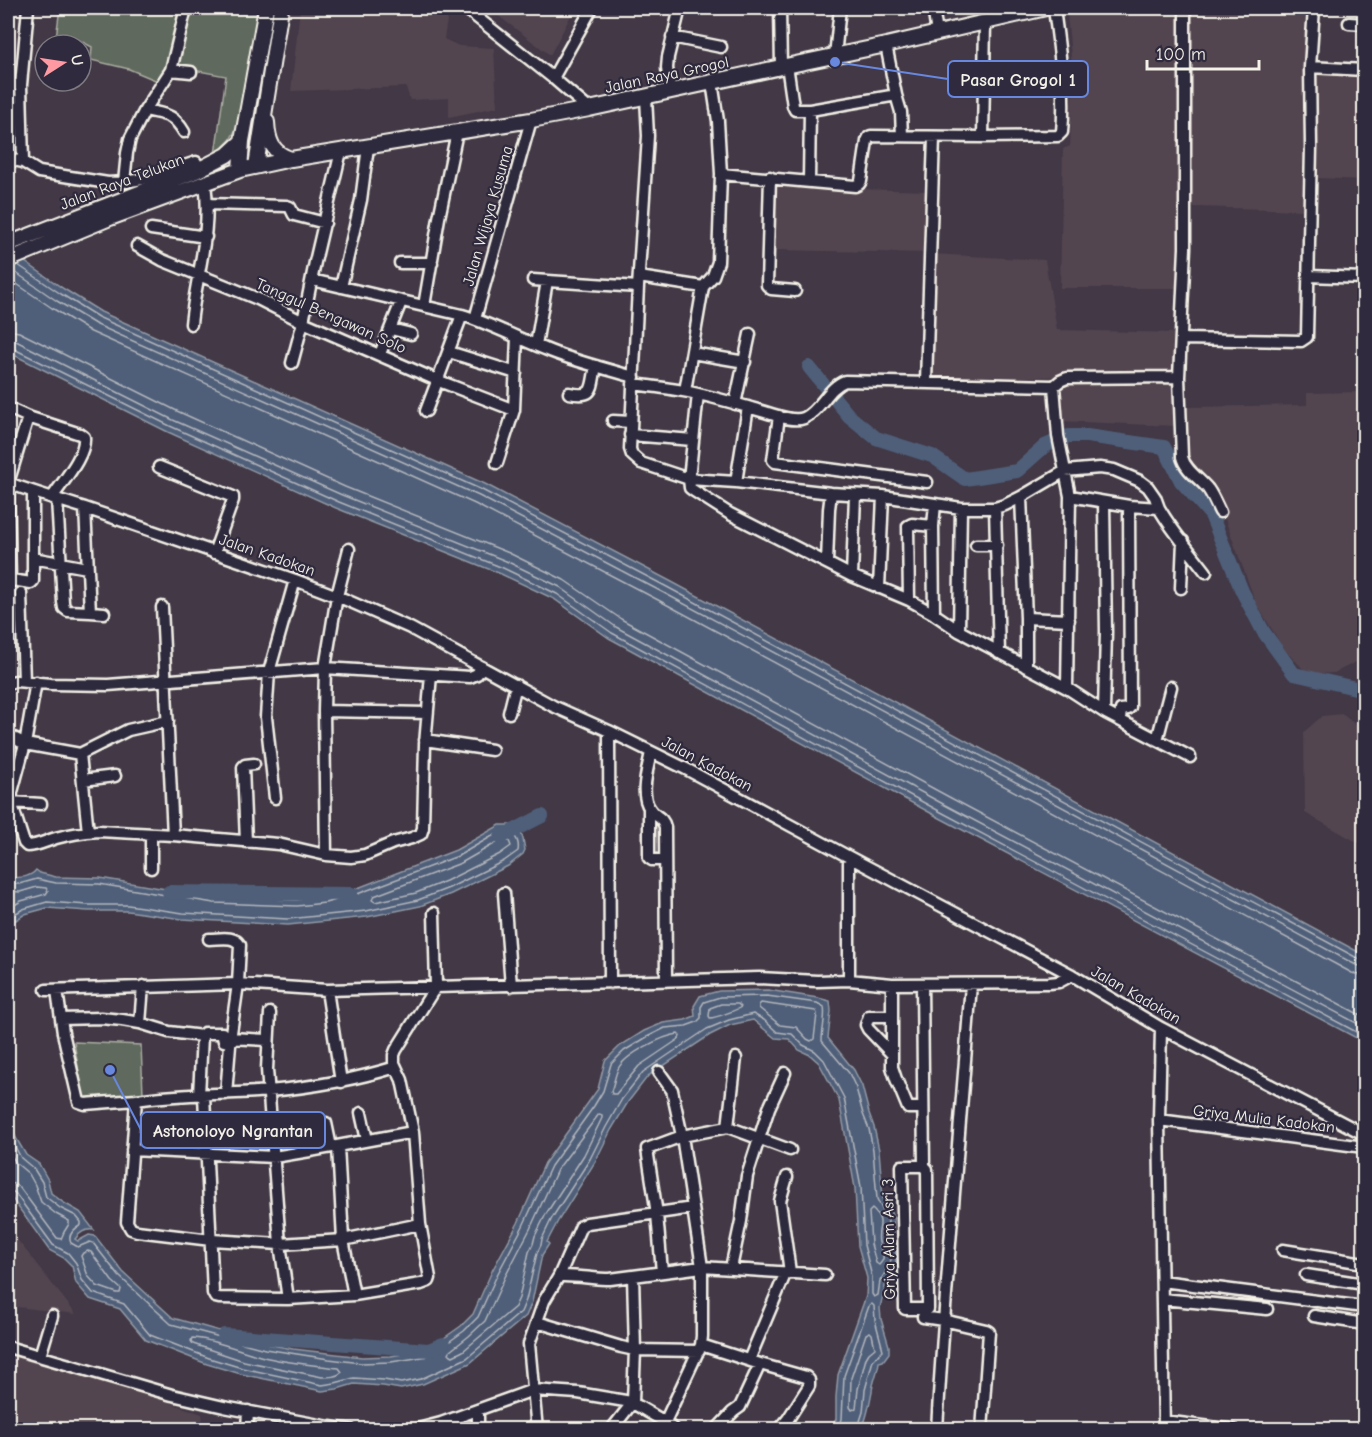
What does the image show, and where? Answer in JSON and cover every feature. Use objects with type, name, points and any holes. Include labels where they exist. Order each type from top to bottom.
[{"type":"main road","points":[[240,170],[242,141],[266,8]]},
{"type":"main road","points":[[256,166],[281,8]]},
{"type":"main road","name":"Jalan Raya Grogol","points":[[256,166],[589,109],[886,45],[985,22],[1011,12],[1045,8]]},
{"type":"main road","points":[[266,110],[267,128],[274,149],[280,155],[291,159]]},
{"type":"main road","name":"Jalan Raya Telukan","points":[[8,244],[196,171],[227,155],[242,141]]},
{"type":"main road","name":"Jalan Raya Telukan","points":[[8,260],[110,218],[256,166]]},
{"type":"street","points":[[23,162],[21,85],[26,8]]},
{"type":"street","points":[[124,182],[130,139],[145,110],[171,70],[186,8]]},
{"type":"street","points":[[465,8],[589,109]]},
{"type":"street","points":[[553,78],[592,8]]},
{"type":"street","points":[[670,92],[668,57],[678,8]]},
{"type":"street","points":[[780,8],[784,66],[794,109],[810,110],[896,95]]},
{"type":"street","points":[[836,56],[840,8]]},
{"type":"street","points":[[933,8],[937,33]]},
{"type":"street","points":[[721,174],[855,186],[861,181],[868,137],[1058,136],[1062,132],[1063,98],[1054,8]]},
{"type":"street","points":[[1185,8],[1185,248],[1179,377],[1184,463],[1208,489],[1220,512]]},
{"type":"street","points":[[1181,339],[1304,340],[1307,337],[1311,147],[1310,67],[1314,8]]},
{"type":"street","points":[[983,137],[985,22]]},
{"type":"street","points":[[1349,23],[1365,24]]},
{"type":"street","points":[[672,37],[721,47]]},
{"type":"street","points":[[886,45],[901,112],[902,136]]},
{"type":"street","points":[[1310,67],[1365,70]]},
{"type":"street","points":[[171,70],[191,72]]},
{"type":"street","points":[[685,391],[705,284],[715,271],[718,262],[721,174],[718,121],[712,82]]},
{"type":"street","points":[[8,85],[21,85]]},
{"type":"street","points":[[646,97],[648,136],[630,435],[630,449],[636,459],[641,463],[689,479],[883,496],[961,508],[996,508],[1005,505],[1065,471],[1100,468],[1114,470],[1148,487],[1173,530],[1206,572]]},
{"type":"street","points":[[145,110],[172,117],[184,132]]},
{"type":"street","points":[[809,181],[810,110]]},
{"type":"street","name":"Jalan Wijaya Kusuma","points":[[475,319],[531,120]]},
{"type":"street","points":[[424,306],[457,132]]},
{"type":"street","points":[[926,382],[934,136]]},
{"type":"street","points":[[341,287],[362,200],[368,147]]},
{"type":"street","points":[[292,363],[341,152]]},
{"type":"street","points":[[8,159],[23,162],[39,172],[108,183],[149,178],[196,162]]},
{"type":"street","points":[[770,177],[767,285],[771,289],[795,291]]},
{"type":"street","points":[[190,324],[206,237],[208,204],[205,183]]},
{"type":"street","points":[[208,204],[287,206],[294,215],[325,223]]},
{"type":"street","points":[[152,229],[206,237]]},
{"type":"street","name":"Tanggul Bengawan Solo","points":[[137,246],[162,260],[258,299],[303,322],[439,381],[513,410]]},
{"type":"street","points":[[400,262],[432,263]]},
{"type":"street","points":[[1309,276],[1365,278]]},
{"type":"street","points":[[312,280],[462,315],[536,345],[634,380],[797,419],[810,414],[837,385],[845,381],[1054,386],[1067,378],[1179,377]]},
{"type":"street","points":[[533,280],[705,284]]},
{"type":"street","points":[[536,345],[547,281]]},
{"type":"street","points":[[380,354],[401,302]]},
{"type":"street","points":[[426,411],[462,315]]},
{"type":"street","points":[[391,328],[411,334]]},
{"type":"street","points":[[735,404],[750,334]]},
{"type":"street","points":[[497,463],[513,410],[516,337]]},
{"type":"street","points":[[449,352],[516,373]]},
{"type":"street","points":[[692,353],[744,362]]},
{"type":"street","points":[[569,393],[582,396],[588,394],[596,366]]},
{"type":"street","points":[[1054,386],[1058,436],[1070,496],[1066,688]]},
{"type":"street","points":[[698,394],[689,479],[690,488],[694,492],[730,514],[852,576],[909,600],[959,631],[1190,757]]},
{"type":"street","points":[[736,482],[748,407]]},
{"type":"street","points":[[8,408],[84,437],[83,450],[54,499],[64,608],[68,611],[104,614]]},
{"type":"street","points":[[779,416],[775,462],[927,482]]},
{"type":"street","points":[[28,417],[8,484],[10,575],[11,580],[32,583],[33,492]]},
{"type":"street","points":[[613,421],[631,422]]},
{"type":"street","points":[[630,435],[693,440]]},
{"type":"street","points":[[159,467],[232,497],[234,500],[214,553]]},
{"type":"street","name":"Jalan Kadokan","points":[[8,484],[295,580],[410,628],[575,716],[686,769],[1072,975],[1161,1028],[1365,1134]]},
{"type":"street","points":[[827,563],[828,509],[831,493]]},
{"type":"street","points":[[852,576],[855,495]]},
{"type":"street","points":[[879,588],[883,496]]},
{"type":"street","points":[[1070,496],[1104,503],[1159,508]]},
{"type":"street","points":[[1021,497],[1026,668]]},
{"type":"street","points":[[1104,503],[1106,632],[1104,712]]},
{"type":"street","points":[[934,614],[933,525],[935,504]]},
{"type":"street","points":[[1120,720],[1121,710],[1130,707],[1129,506]]},
{"type":"street","points":[[85,508],[90,612]]},
{"type":"street","points":[[959,631],[961,508]]},
{"type":"street","points":[[996,508],[999,653]]},
{"type":"street","points":[[909,600],[908,526],[912,524],[933,525]]},
{"type":"street","points":[[1182,588],[1183,541]]},
{"type":"street","points":[[976,545],[997,545]]},
{"type":"street","points":[[326,855],[325,668],[337,596],[349,549]]},
{"type":"street","points":[[33,558],[87,568]]},
{"type":"street","points":[[275,798],[266,723],[269,672],[295,580]]},
{"type":"street","points":[[21,593],[30,682],[25,744],[13,785],[11,802],[27,846],[88,832],[173,835],[278,844],[326,855],[358,856],[412,838],[421,834],[423,828],[425,740],[430,675]]},
{"type":"street","points":[[162,607],[173,835]]},
{"type":"street","points":[[1026,618],[1068,620]]},
{"type":"street","points":[[8,685],[16,681],[108,685],[325,668],[470,678],[482,667]]},
{"type":"street","points":[[509,713],[516,685]]},
{"type":"street","points":[[1157,740],[1171,687]]},
{"type":"street","points":[[324,711],[427,713]]},
{"type":"street","points":[[8,735],[25,744],[80,754],[128,730],[168,721]]},
{"type":"street","points":[[609,731],[610,983]]},
{"type":"street","points":[[425,740],[492,750]]},
{"type":"street","points":[[651,752],[645,795],[651,812],[664,822],[666,981]]},
{"type":"street","points":[[80,754],[88,832]]},
{"type":"street","points":[[246,842],[243,767],[254,764]]},
{"type":"street","points":[[83,780],[115,776]]},
{"type":"street","points":[[11,802],[41,804]]},
{"type":"street","points":[[649,808],[650,858],[665,860]]},
{"type":"street","points":[[151,834],[151,868]]},
{"type":"street","points":[[849,857],[849,980]]},
{"type":"street","points":[[504,893],[510,986]]},
{"type":"street","points":[[202,1036],[202,1095],[208,1155],[213,1293],[215,1297],[288,1299],[354,1295],[429,1281],[420,1224],[413,1132],[402,1080],[393,1059],[396,1050],[436,986],[434,913]]},
{"type":"street","points":[[209,939],[235,939],[239,942],[240,950],[226,1094]]},
{"type":"street","points":[[396,1067],[341,1082],[269,1091],[85,1104],[79,1102],[61,1019],[51,990],[238,984],[327,990],[759,978],[849,980],[892,984],[1048,983],[1059,982],[1072,975]]},
{"type":"street","points":[[892,984],[894,1073],[907,1106],[923,1108]]},
{"type":"street","name":"Griya Alam Asri 3","points":[[922,984],[928,1309],[905,1309],[903,1166],[924,1166]]},
{"type":"street","points":[[937,1430],[943,1320],[971,984]]},
{"type":"street","points":[[140,1023],[143,986]]},
{"type":"street","points":[[327,990],[341,1082]]},
{"type":"street","points":[[270,1013],[266,1060],[280,1244],[288,1299]]},
{"type":"street","points":[[892,1016],[869,1016],[866,1025],[892,1054]]},
{"type":"street","points":[[61,1019],[101,1018],[140,1023],[169,1032],[202,1036],[204,1033],[221,1033],[224,1041],[267,1040]]},
{"type":"street","points":[[1161,1028],[1159,1120],[1164,1425],[1234,1430]]},
{"type":"street","points":[[728,1127],[736,1058]]},
{"type":"street","points":[[659,1072],[672,1090],[682,1136],[702,1266],[700,1348],[665,1422]]},
{"type":"street","points":[[731,1268],[747,1176],[769,1108],[785,1073]]},
{"type":"street","points":[[136,1100],[127,1222],[137,1231],[211,1240],[280,1244],[343,1240],[420,1224]]},
{"type":"street","points":[[361,1113],[367,1140]]},
{"type":"street","name":"Griya Mulia Kadokan","points":[[1159,1120],[1365,1147]]},
{"type":"street","points":[[326,1123],[335,1146],[343,1240],[354,1295]]},
{"type":"street","points":[[662,1272],[657,1214],[647,1149],[682,1136],[728,1127],[790,1150]]},
{"type":"street","points":[[132,1150],[274,1157],[413,1132]]},
{"type":"street","points":[[748,1360],[788,1272],[780,1201],[787,1177]]},
{"type":"street","points":[[537,1430],[529,1344],[544,1301],[559,1276],[581,1227],[587,1223],[693,1208]]},
{"type":"street","points":[[1283,1250],[1365,1263]]},
{"type":"street","points":[[559,1276],[599,1279],[702,1266],[825,1275]]},
{"type":"street","points":[[1306,1275],[1365,1284]]},
{"type":"street","points":[[611,1430],[633,1402],[635,1350],[633,1276]]},
{"type":"street","points":[[1162,1281],[1365,1307]]},
{"type":"street","points":[[1162,1299],[1267,1310]]},
{"type":"street","points":[[40,1356],[52,1316]]},
{"type":"street","points":[[1314,1316],[1365,1324]]},
{"type":"street","points":[[923,1317],[989,1332],[982,1430]]},
{"type":"street","points":[[537,1322],[635,1350],[700,1348],[806,1377],[810,1386],[779,1430]]},
{"type":"street","points":[[8,1347],[172,1395],[351,1430]]},
{"type":"street","points":[[716,1430],[740,1407],[760,1364]]},
{"type":"street","points":[[414,1430],[441,1426],[533,1390],[578,1393],[633,1402],[674,1430]]},
{"type":"street","points":[[478,1410],[478,1430]]},
{"type":"street","points":[[247,1430],[248,1411]]},
{"type":"shaded area","points":[[300,8],[449,8],[444,39],[459,46],[494,48],[497,107],[449,117],[449,98],[410,100],[406,87],[291,91]]},
{"type":"shaded area","points":[[488,8],[575,8],[550,55]]},
{"type":"shaded area","points":[[1089,8],[1182,8],[1180,175],[1182,288],[1060,288],[1063,149],[1070,146],[1073,77],[1067,14]]},
{"type":"shaded area","points":[[1305,10],[1302,210],[1192,207],[1191,11]]},
{"type":"shaded area","points":[[1315,72],[1364,75],[1364,180],[1317,178]]},
{"type":"shaded area","points":[[775,187],[932,191],[930,253],[772,250]]},
{"type":"shaded area","points":[[932,254],[1045,260],[1057,330],[1177,333],[1177,373],[929,378]]},
{"type":"shaded area","points":[[1176,381],[1175,426],[1058,421],[1061,388],[1070,382]]},
{"type":"shaded area","points":[[1364,392],[1364,656],[1334,673],[1308,674],[1284,649],[1256,603],[1211,481],[1187,458],[1187,407],[1307,405],[1307,393]]},
{"type":"shaded area","points":[[1342,714],[1364,731],[1364,846],[1305,813],[1304,732],[1322,716]]},
{"type":"shaded area","points":[[8,1228],[76,1314],[8,1306]]},
{"type":"shaded area","points":[[8,1346],[202,1414],[204,1429],[8,1430]]},
{"type":"green space","points":[[60,8],[184,8],[172,59],[160,82],[129,69],[93,60],[93,33],[57,33]]},
{"type":"green space","points":[[190,8],[259,8],[244,114],[230,140],[215,155],[226,76],[177,67]]},
{"type":"green space","points":[[74,1042],[141,1045],[143,1094],[85,1100]]},
{"type":"water","points":[[8,250],[101,312],[485,484],[670,581],[1364,955],[1364,1042],[938,817],[609,638],[554,599],[501,574],[336,508],[168,432],[8,352]]},
{"type":"water","points":[[500,825],[511,825],[521,833],[523,839],[525,850],[523,854],[508,866],[451,894],[420,906],[367,917],[288,925],[182,919],[128,911],[47,908],[25,914],[8,925],[8,878],[26,876],[36,870],[56,877],[100,878],[214,897],[296,900],[350,891],[456,850]]},
{"type":"water","points":[[768,990],[830,1001],[828,1038],[854,1070],[862,1086],[879,1150],[883,1199],[894,1220],[892,1240],[896,1249],[896,1267],[886,1283],[880,1308],[889,1353],[883,1361],[879,1362],[862,1429],[831,1429],[836,1419],[838,1375],[866,1296],[867,1278],[858,1246],[855,1188],[839,1100],[819,1063],[810,1055],[799,1050],[789,1039],[775,1038],[753,1020],[730,1025],[710,1035],[648,1076],[628,1102],[547,1242],[549,1244],[542,1255],[532,1302],[526,1316],[470,1363],[423,1384],[401,1389],[354,1384],[322,1391],[241,1374],[207,1364],[146,1340],[120,1309],[90,1299],[76,1283],[72,1266],[64,1258],[49,1250],[8,1193],[8,1117],[26,1155],[39,1164],[48,1180],[51,1193],[80,1212],[94,1230],[83,1232],[75,1239],[78,1241],[89,1235],[95,1236],[123,1272],[173,1318],[266,1344],[293,1349],[362,1357],[391,1356],[427,1350],[461,1326],[473,1314],[545,1163],[598,1089],[605,1061],[620,1046],[644,1031],[663,1023],[695,1016],[694,1006],[700,996],[719,991]]},
{"type":"waterway","points":[[809,367],[849,416],[876,438],[932,456],[965,479],[1017,471],[1045,446],[1068,436],[1087,436],[1164,447],[1181,481],[1211,515],[1242,591],[1263,631],[1294,674],[1364,690]]},
{"type":"waterway","points":[[501,837],[542,816]]},
{"type":"waterway","points":[[169,892],[351,894]]},
{"type":"waterway","points":[[224,1335],[429,1350],[443,1344]]},
{"type":"place","name":"Pasar Grogol 1","points":[[835,62]]},
{"type":"place","name":"Astonoloyo Ngrantan","points":[[110,1070]]}]
